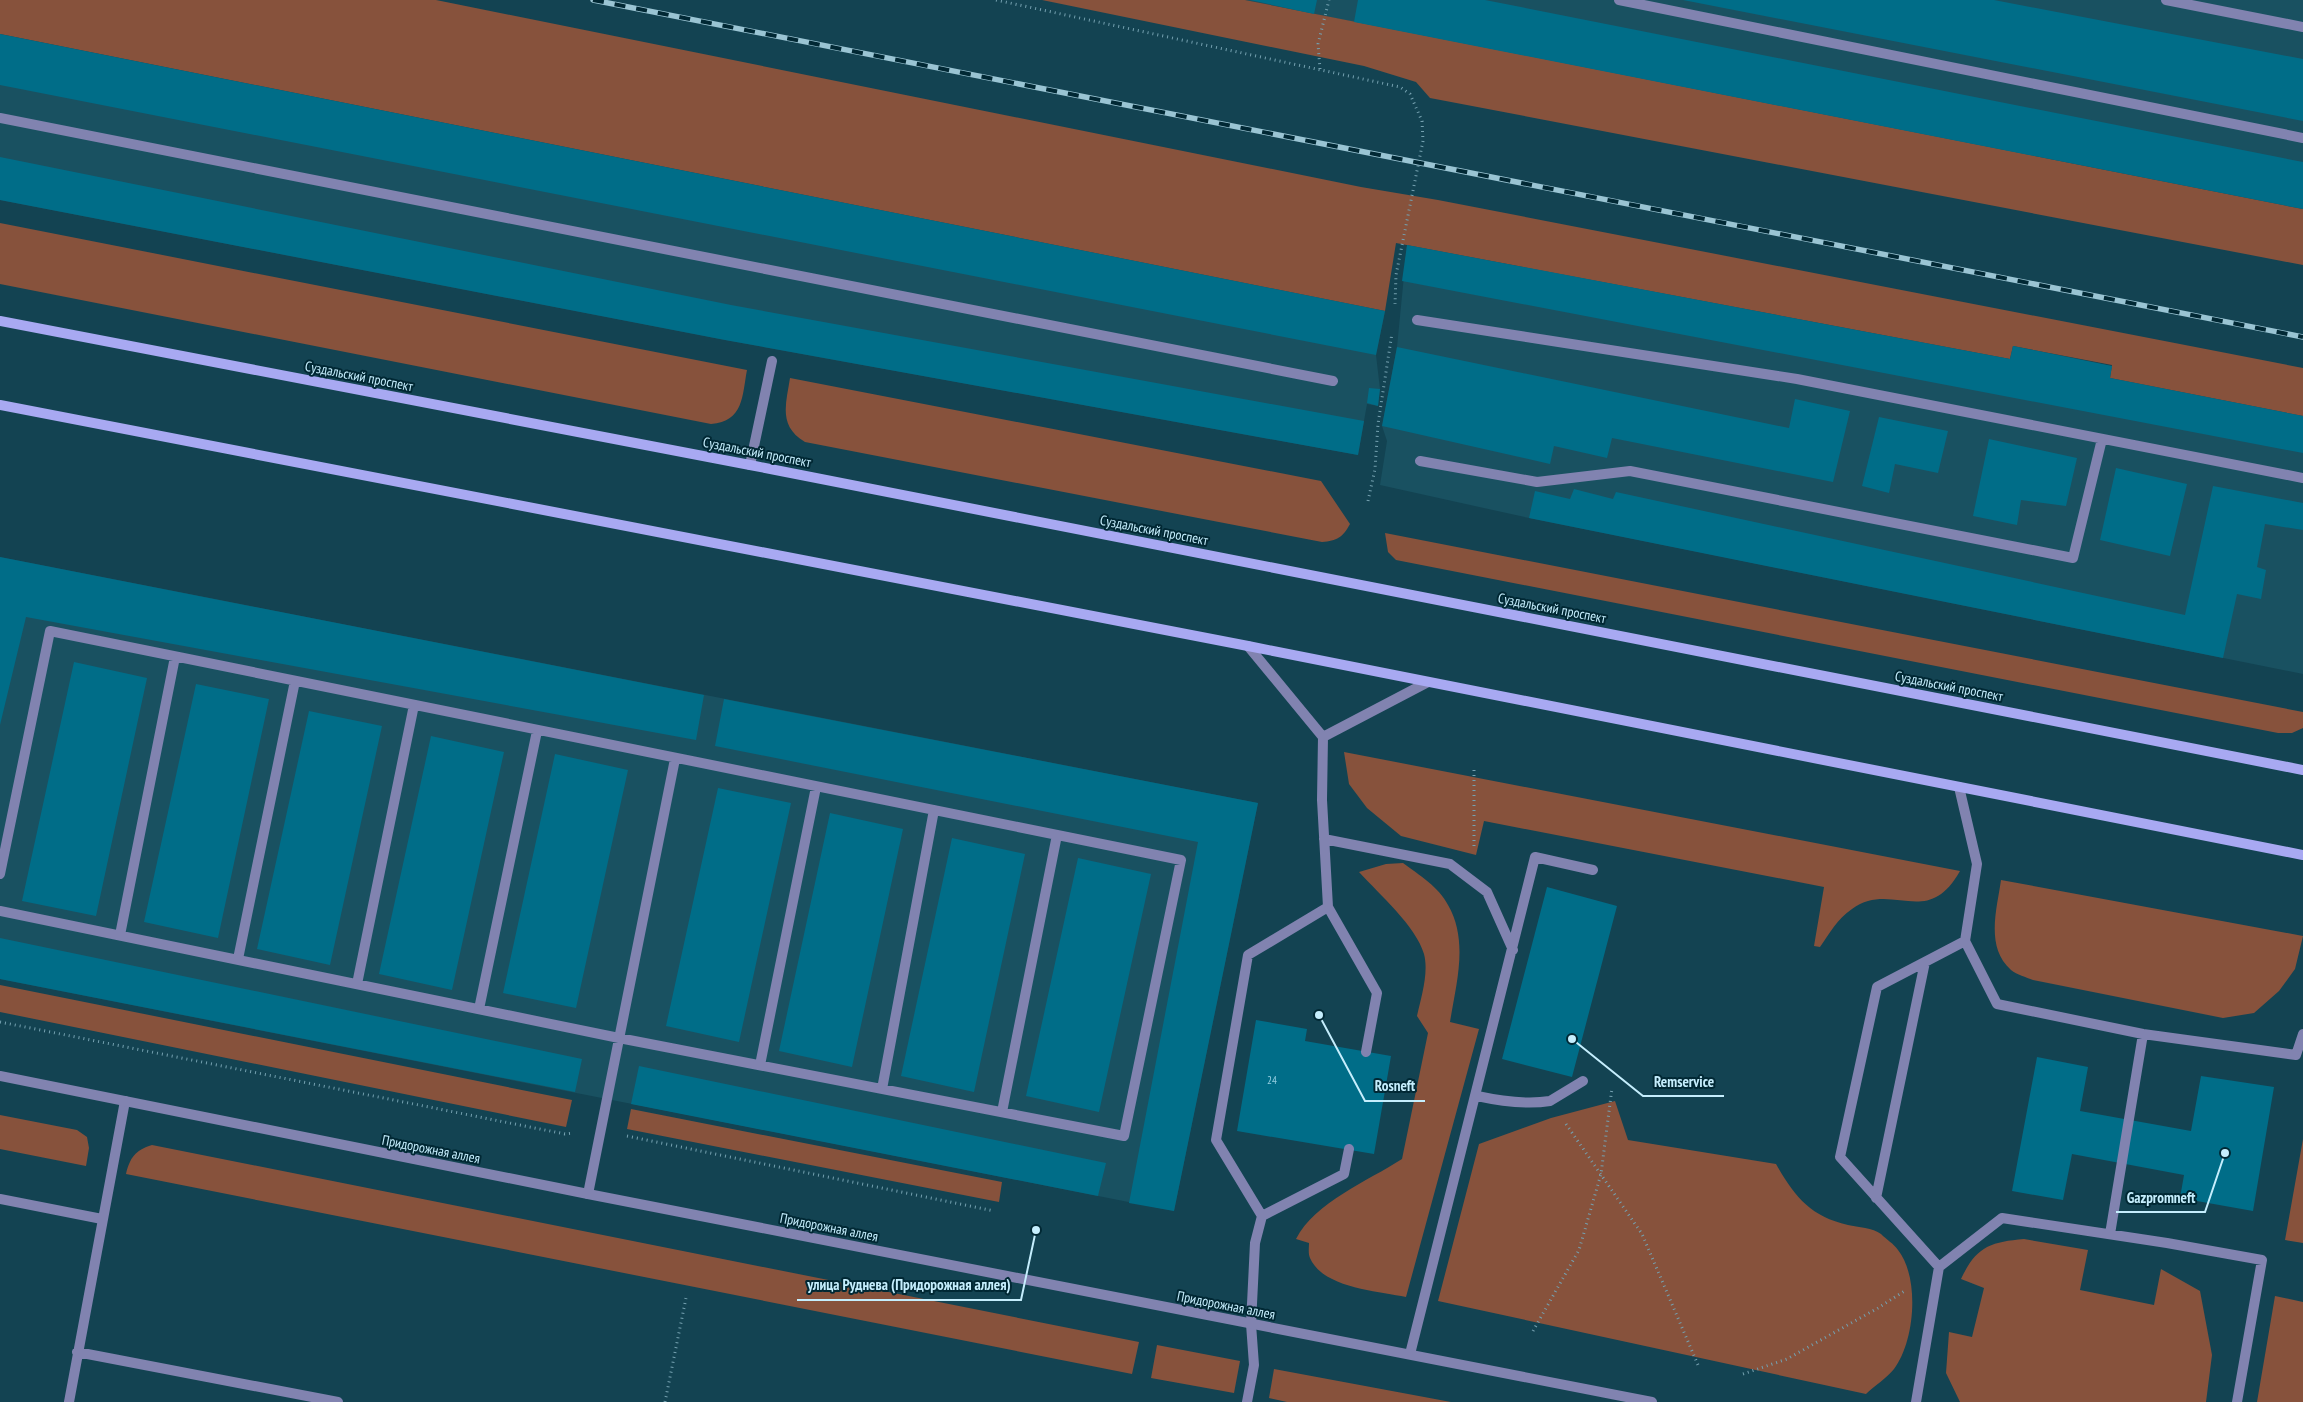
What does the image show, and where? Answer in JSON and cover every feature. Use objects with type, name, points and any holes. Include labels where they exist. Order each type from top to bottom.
[{"type":"main road","name":"Суздальский проспект","points":[[0,320],[750,465],[2303,770]]},
{"type":"main road","points":[[0,405],[1248,646],[2303,855]]},
{"type":"street","points":[[1619,0],[2303,138]]},
{"type":"street","points":[[2166,0],[2303,27]]},
{"type":"street","points":[[0,118],[1333,381]]},
{"type":"street","points":[[1417,320],[1797,379],[2303,478]]},
{"type":"street","points":[[750,465],[772,361]]},
{"type":"street","points":[[1420,461],[1537,482],[1630,472],[2073,558],[2102,439]]},
{"type":"street","points":[[0,874],[50,631],[1180,860],[1124,1136],[619,1038],[0,911]]},
{"type":"street","points":[[1248,646],[1323,737],[1324,839],[1328,907],[1377,993],[1366,1052]]},
{"type":"street","points":[[120,936],[175,656]]},
{"type":"street","points":[[238,959],[295,681]]},
{"type":"street","points":[[1323,737],[1428,682]]},
{"type":"street","points":[[357,984],[414,705]]},
{"type":"street","points":[[479,1009],[537,731]]},
{"type":"street","points":[[588,1194],[675,759]]},
{"type":"street","points":[[760,1065],[816,787]]},
{"type":"street","points":[[1959,787],[1977,864],[1965,941],[1997,1004],[2143,1034],[2296,1055],[2303,1034]]},
{"type":"street","points":[[882,1089],[934,810]]},
{"type":"street","points":[[1002,1112],[1057,835]]},
{"type":"street","points":[[1324,839],[1450,864],[1487,892],[1513,950]]},
{"type":"street","points":[[1410,1354],[1535,857],[1593,870]]},
{"type":"street","points":[[1247,1402],[1254,1365],[1251,1324],[1255,1243],[1262,1216],[1216,1140],[1248,955],[1328,907]]},
{"type":"street","points":[[1939,1267],[1840,1157],[1877,987],[1965,941]]},
{"type":"street","points":[[1876,1198],[1925,962]]},
{"type":"street","points":[[2110,1234],[2143,1034]]},
{"type":"street","name":"Придорожная аллея","points":[[0,1076],[588,1194],[1652,1402]]},
{"type":"street","points":[[1476,1096],[1509,1102],[1550,1101],[1583,1081]]},
{"type":"street","points":[[68,1402],[125,1101]]},
{"type":"street","points":[[1262,1216],[1344,1174],[1349,1149]]},
{"type":"street","points":[[0,1199],[102,1220]]},
{"type":"street","points":[[1916,1402],[1939,1267],[2002,1218],[2262,1260],[2237,1402]]},
{"type":"street","points":[[77,1352],[338,1402]]},
{"type":"path","points":[[996,0],[1092,19],[1228,51],[1400,87],[1410,94],[1422,120],[1423,141],[1396,275],[1395,310]]},
{"type":"path","points":[[1320,69],[1318,44],[1328,0]]},
{"type":"path","points":[[1368,501],[1375,469],[1378,424],[1393,326]]},
{"type":"path","points":[[1473,882],[1474,766]]},
{"type":"path","points":[[0,1022],[564,1134],[601,1131],[994,1211]]},
{"type":"path","points":[[1533,1331],[1579,1250],[1601,1174],[1612,1086]]},
{"type":"path","points":[[1550,1101],[1642,1234],[1698,1365]]},
{"type":"path","points":[[1743,1374],[1787,1359],[1878,1308],[1939,1267]]},
{"type":"path","points":[[665,1402],[686,1298]]},
{"type":"shaded area","points":[[0,0],[436,0],[1361,187],[1438,200],[2303,368],[2303,416],[2110,378],[2112,365],[2013,346],[2010,359],[1396,243],[1385,311],[0,34]]},
{"type":"shaded area","points":[[1042,0],[1245,0],[2303,209],[2303,265],[1430,98],[1416,82],[1364,66]]},
{"type":"shaded area","points":[[1245,0],[2303,0],[2303,209],[1354,22]]},
{"type":"shaded area","points":[[0,35],[1385,311],[1376,355],[1380,389],[1378,406],[1367,404],[1358,455],[725,340],[0,200]]},
{"type":"shaded area","points":[[0,223],[747,370],[742,398],[740,406],[730,418],[711,424],[0,284]]},
{"type":"shaded area","points":[[1407,245],[2010,359],[2013,346],[2112,366],[2110,378],[2303,416],[2303,674],[1529,518],[1380,485],[1387,441],[1382,426],[1397,347]]},
{"type":"shaded area","points":[[790,378],[1321,481],[1350,524],[1339,538],[1322,542],[805,442],[796,436],[787,422],[786,405]]},
{"type":"shaded area","points":[[1385,533],[2303,712],[2303,728],[2292,733],[2278,733],[1396,560],[1388,552]]},
{"type":"shaded area","points":[[0,557],[1258,803],[1174,1211],[0,979]]},
{"type":"shaded area","points":[[1344,752],[1960,871],[1948,888],[1935,898],[1922,901],[1881,899],[1867,901],[1847,913],[1820,947],[1814,946],[1824,887],[1484,821],[1476,855],[1401,836],[1367,808],[1349,784]]},
{"type":"shaded area","points":[[1403,863],[1439,893],[1448,905],[1454,919],[1458,933],[1459,963],[1450,1022],[1479,1029],[1406,1297],[1366,1290],[1338,1282],[1326,1276],[1310,1258],[1309,1243],[1296,1239],[1316,1214],[1329,1203],[1402,1159],[1428,1033],[1417,1016],[1426,969],[1424,954],[1413,932],[1359,872],[1386,864]]},
{"type":"shaded area","points":[[2001,880],[2303,936],[2295,969],[2279,991],[2254,1013],[2223,1018],[2033,980],[2011,970],[2003,961],[1998,950],[1995,939],[1995,927]]},
{"type":"shaded area","points":[[0,985],[572,1100],[566,1127],[0,1012]]},
{"type":"shaded area","points":[[1615,1101],[1628,1140],[1776,1164],[1790,1186],[1805,1204],[1823,1216],[1835,1221],[1878,1232],[1894,1246],[1905,1262],[1910,1276],[1912,1310],[1907,1343],[1894,1369],[1866,1394],[1438,1301],[1479,1144],[1551,1118]]},
{"type":"shaded area","points":[[631,1109],[1002,1182],[999,1202],[627,1129]]},
{"type":"shaded area","points":[[0,1115],[77,1130],[87,1137],[89,1148],[86,1166],[0,1149]]},
{"type":"shaded area","points":[[2303,1139],[2303,1243],[2285,1240]]},
{"type":"shaded area","points":[[152,1145],[1139,1342],[1132,1374],[126,1174],[129,1163],[134,1155],[141,1149]]},
{"type":"shaded area","points":[[2024,1239],[2088,1250],[2080,1290],[2154,1305],[2161,1269],[2200,1291],[2212,1355],[2206,1402],[1960,1402],[1946,1373],[1949,1332],[1972,1337],[1984,1288],[1961,1279],[1972,1260],[1985,1248],[2002,1242]]},
{"type":"shaded area","points":[[2275,1296],[2303,1302],[2303,1402],[2257,1402]]},
{"type":"shaded area","points":[[1157,1345],[1240,1361],[1234,1393],[1151,1378]]},
{"type":"shaded area","points":[[1274,1369],[1451,1402],[1287,1402],[1269,1398]]},
{"type":"building","points":[[1250,0],[1317,0],[1314,14]]},
{"type":"building","points":[[1358,0],[1485,0],[2303,162],[2303,209],[1354,22]]},
{"type":"building","points":[[1683,0],[1994,0],[2303,59],[2303,121]]},
{"type":"building","points":[[0,34],[1385,311],[1376,355],[0,85]]},
{"type":"building","points":[[0,157],[731,305],[1364,421],[1358,455],[725,340],[0,200]]},
{"type":"building","points":[[1407,245],[2010,359],[2013,346],[2112,366],[2110,378],[2303,416],[2303,453],[1402,281]]},
{"type":"building","points":[[1397,347],[1789,428],[1795,399],[1850,411],[1833,482],[1612,438],[1607,458],[1554,446],[1550,464],[1382,426]]},
{"type":"building","points":[[1369,388],[1380,389],[1378,406],[1367,403]]},
{"type":"building","points":[[1879,417],[1948,431],[1938,473],[1895,464],[1889,493],[1862,486]]},
{"type":"building","points":[[1989,439],[2077,458],[2066,506],[2021,500],[2017,525],[1973,516]]},
{"type":"building","points":[[2116,468],[2187,484],[2170,556],[2100,540]]},
{"type":"building","points":[[2213,486],[2303,503],[2303,530],[2265,524],[2257,567],[2266,570],[2261,599],[2237,594],[2223,658],[1529,518],[1535,491],[1570,499],[1574,489],[1613,499],[1616,492],[2185,615]]},
{"type":"building","points":[[0,557],[704,695],[696,740],[26,617],[0,725]]},
{"type":"building","points":[[74,662],[147,678],[96,916],[22,901]]},
{"type":"building","points":[[196,684],[269,699],[218,938],[144,922]]},
{"type":"building","points":[[724,699],[1258,803],[1174,1211],[1129,1203],[1198,842],[715,746]]},
{"type":"building","points":[[309,711],[382,726],[330,965],[257,949]]},
{"type":"building","points":[[431,736],[504,752],[452,990],[379,974]]},
{"type":"building","points":[[555,754],[628,770],[576,1008],[503,993]]},
{"type":"building","points":[[718,788],[791,803],[739,1042],[666,1026]]},
{"type":"building","points":[[830,813],[903,829],[852,1067],[779,1051]]},
{"type":"building","points":[[952,838],[1025,854],[974,1092],[901,1076]]},
{"type":"building","points":[[1078,858],[1151,874],[1099,1112],[1026,1096]]},
{"type":"building","points":[[1547,887],[1617,906],[1572,1077],[1502,1059]]},
{"type":"building","points":[[0,938],[582,1059],[575,1092],[0,979]]},
{"type":"building","points":[[1256,1020],[1307,1029],[1305,1041],[1391,1056],[1374,1154],[1237,1131]]},
{"type":"building","points":[[2037,1057],[2088,1067],[2080,1111],[2191,1131],[2201,1076],[2274,1087],[2253,1211],[2180,1198],[2184,1175],[2072,1154],[2063,1200],[2012,1191]]},
{"type":"building","points":[[639,1066],[1106,1163],[1098,1196],[631,1104]]},
{"type":"railway","points":[[593,0],[2303,337]]},
{"type":"place","name":"Rosneft","points":[[1319,1015]]},
{"type":"place","name":"Remservice","points":[[1572,1039]]},
{"type":"place","name":"Gazpromneft","points":[[2225,1153]]},
{"type":"place","name":"улица Руднева (Придорожная аллея)","points":[[1036,1230]]}]
